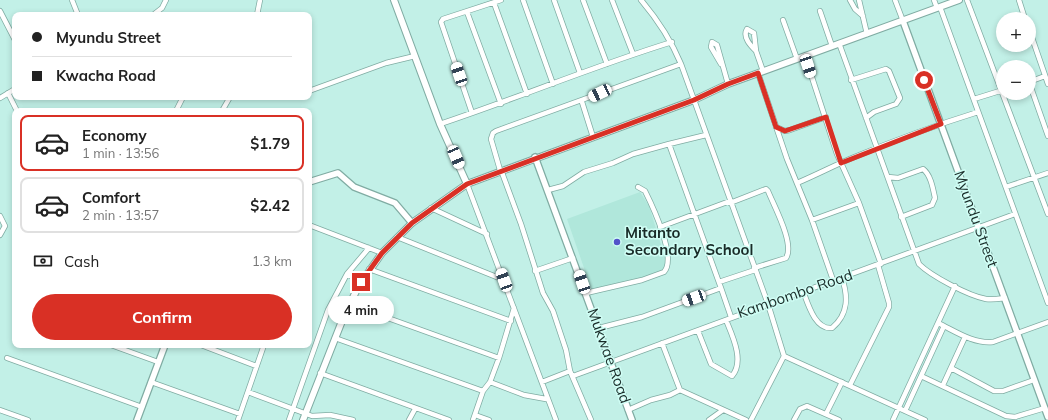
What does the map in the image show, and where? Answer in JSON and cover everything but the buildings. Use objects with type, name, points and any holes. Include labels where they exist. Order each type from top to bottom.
[{"type":"main road","points":[[394,0],[440,124],[467,184]]},
{"type":"main road","points":[[305,417],[320,373],[349,304],[370,269],[382,253],[412,223],[431,208],[467,184],[500,170],[694,100],[728,84],[959,0]]},
{"type":"street","points":[[72,0],[77,12]]},
{"type":"street","points":[[157,12],[162,8],[166,0]]},
{"type":"street","points":[[258,12],[260,0]]},
{"type":"street","points":[[472,113],[441,22],[443,19],[501,0]]},
{"type":"street","points":[[523,0],[553,84]]},
{"type":"street","points":[[554,0],[580,73]]},
{"type":"street","points":[[583,0],[607,64]]},
{"type":"street","points":[[612,0],[633,54]]},
{"type":"street","points":[[641,0],[672,42],[681,64],[768,304],[784,356],[752,420]]},
{"type":"street","points":[[850,0],[855,9],[863,16]]},
{"type":"street","points":[[859,0],[867,34]]},
{"type":"street","points":[[895,0],[903,21]]},
{"type":"street","points":[[934,0],[974,99],[1048,303]]},
{"type":"street","points":[[967,0],[996,75]]},
{"type":"street","points":[[1019,0],[1023,12]]},
{"type":"street","points":[[494,3],[527,94]]},
{"type":"street","points":[[820,10],[832,46]]},
{"type":"street","points":[[0,11],[12,34]]},
{"type":"street","points":[[466,12],[501,104]]},
{"type":"street","points":[[783,20],[797,59]]},
{"type":"street","name":"Myundu Street","points":[[903,21],[1048,418]]},
{"type":"street","points":[[440,124],[501,104],[633,54],[672,42]]},
{"type":"street","points":[[839,44],[919,264],[924,270],[985,299],[1005,298]]},
{"type":"street","points":[[1036,50],[1048,84]]},
{"type":"street","points":[[756,51],[776,127],[812,220],[833,280]]},
{"type":"street","points":[[312,90],[386,63],[415,56]]},
{"type":"street","points":[[805,56],[841,163],[859,203],[879,265],[889,307],[850,385]]},
{"type":"street","points":[[591,420],[572,374],[556,318],[543,293],[535,271],[521,224],[500,170],[491,139],[493,133],[582,102],[604,91],[681,64]]},
{"type":"street","points":[[721,64],[728,84]]},
{"type":"street","points":[[851,80],[886,69],[889,71],[900,98],[896,104],[874,112],[866,118]]},
{"type":"street","points":[[1036,79],[1045,76]]},
{"type":"street","points":[[0,98],[12,91]]},
{"type":"street","points":[[974,99],[996,92]]},
{"type":"street","points":[[8,93],[16,108]]},
{"type":"street","points":[[1006,100],[1048,214]]},
{"type":"street","points":[[1035,100],[1048,136]]},
{"type":"street","points":[[582,102],[593,137]]},
{"type":"street","points":[[797,183],[824,173],[841,163],[941,124],[978,112]]},
{"type":"street","points":[[776,127],[785,131],[790,130],[826,117]]},
{"type":"street","points":[[548,190],[563,186],[584,172],[613,163],[633,154],[706,135]]},
{"type":"street","points":[[669,144],[722,288],[731,317]]},
{"type":"street","name":"Mukwae Road","points":[[536,157],[632,420]]},
{"type":"street","points":[[888,177],[898,178],[919,169],[923,169],[926,172],[931,185],[935,198],[932,205],[901,217]]},
{"type":"street","points":[[312,181],[338,173],[354,187],[395,203],[412,223]]},
{"type":"street","points":[[1006,187],[1048,173]]},
{"type":"street","points":[[467,184],[542,382],[546,399],[554,419]]},
{"type":"street","points":[[586,293],[642,280],[664,272],[669,265],[660,227],[645,191],[638,188]]},
{"type":"street","points":[[660,227],[730,202],[766,190],[768,191],[787,237],[789,250],[786,258],[719,282]]},
{"type":"street","points":[[812,220],[859,203]]},
{"type":"street","points":[[431,208],[487,234]]},
{"type":"street","name":"Kambombo Road","points":[[542,382],[612,362],[698,331],[731,317],[915,252],[1015,214]]},
{"type":"street","points":[[0,216],[5,226],[0,235]]},
{"type":"street","points":[[312,227],[382,253]]},
{"type":"street","points":[[397,237],[504,280]]},
{"type":"street","points":[[289,420],[328,310],[347,274],[369,248]]},
{"type":"street","points":[[535,271],[573,258]]},
{"type":"street","points":[[370,269],[511,320]]},
{"type":"street","points":[[347,274],[361,282]]},
{"type":"street","points":[[803,291],[816,319],[822,326],[832,328],[840,318],[847,303],[842,278]]},
{"type":"street","points":[[893,420],[955,286]]},
{"type":"street","points":[[599,328],[642,317],[722,288]]},
{"type":"street","points":[[349,304],[499,358]]},
{"type":"street","points":[[489,420],[474,418],[483,391],[490,382],[499,358],[514,308]]},
{"type":"street","points":[[698,331],[711,364],[732,376],[735,371],[738,355],[726,320]]},
{"type":"street","points":[[938,324],[965,337],[985,343],[1018,334],[1048,322]]},
{"type":"street","points":[[906,410],[944,326]]},
{"type":"street","points":[[943,385],[965,337]]},
{"type":"street","points":[[335,338],[483,391]]},
{"type":"street","points":[[662,343],[680,390],[746,420]]},
{"type":"street","points":[[119,348],[158,362]]},
{"type":"street","points":[[137,420],[165,348]]},
{"type":"street","points":[[209,348],[256,366]]},
{"type":"street","points":[[238,420],[263,348]]},
{"type":"street","points":[[784,356],[906,410],[925,420]]},
{"type":"street","points":[[7,358],[142,407]]},
{"type":"street","points":[[951,368],[994,391],[1003,391],[1034,380]]},
{"type":"street","points":[[320,373],[415,409],[449,420]]},
{"type":"street","points":[[921,376],[1011,417],[1044,408]]},
{"type":"street","points":[[151,382],[240,414]]},
{"type":"street","points":[[490,382],[524,395],[546,399]]},
{"type":"street","points":[[826,414],[842,382]]},
{"type":"street","points":[[908,389],[914,392]]},
{"type":"street","points":[[628,410],[680,390]]},
{"type":"street","points":[[248,392],[294,408],[305,417],[330,415],[338,418],[354,420]]},
{"type":"street","points":[[794,420],[804,406],[839,420]]},
{"type":"street","points":[[409,420],[415,409]]},
{"type":"street","points":[[0,410],[28,420]]},
{"type":"street","points":[[709,420],[723,410]]},
{"type":"shaded area","name":"Mitanto Secondary School","points":[[640,192],[649,206],[667,264],[664,270],[659,274],[592,291],[567,219]]},
{"type":"place","name":"Mitanto Secondary School","points":[[617,242]]},
{"type":"route","points":[[361,282],[382,253],[412,223],[431,208],[467,184],[536,157],[694,100],[728,84],[758,73],[776,127],[785,131],[790,130],[826,117],[841,163],[941,124],[924,80]]}]
